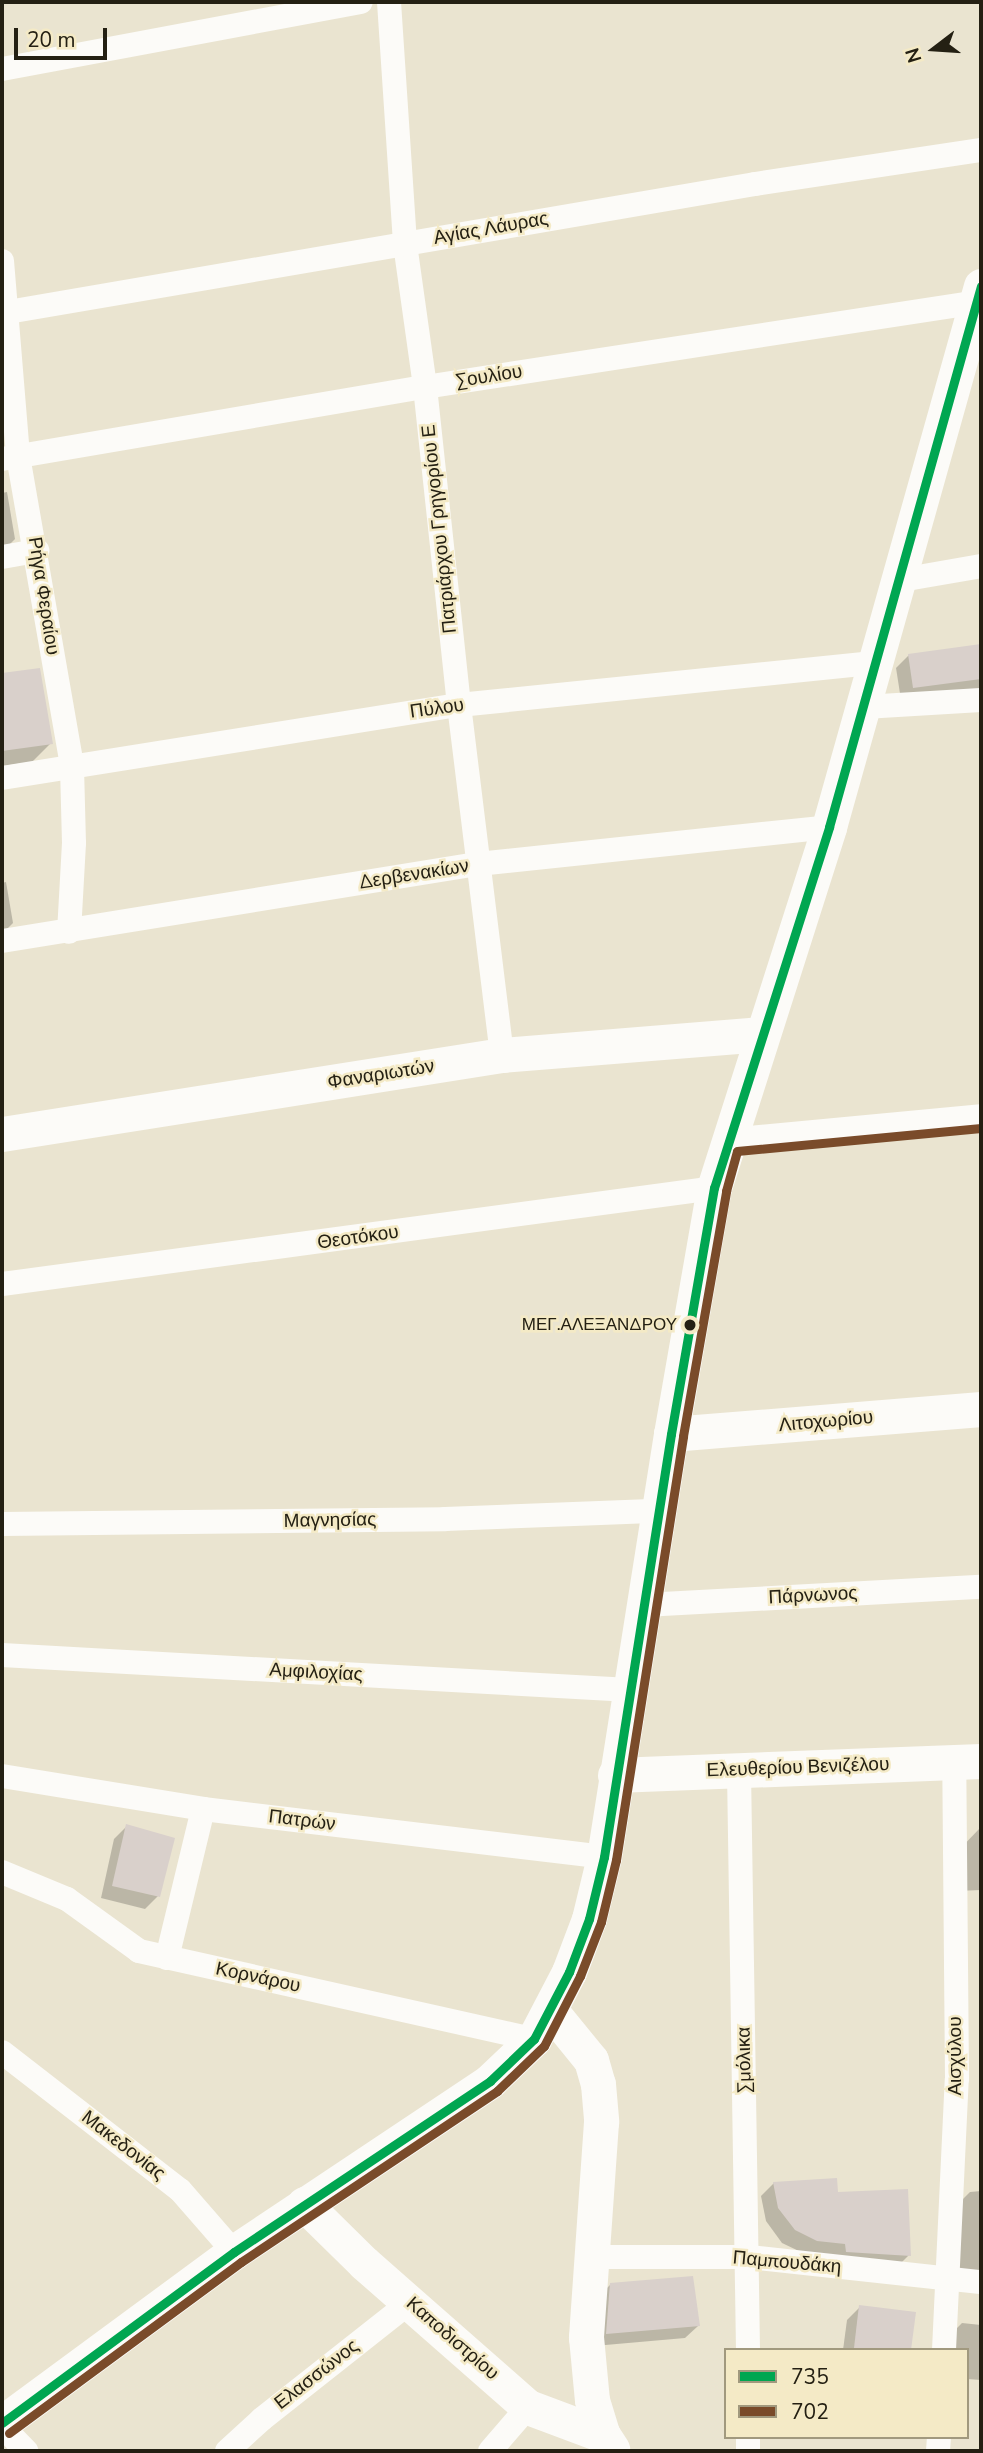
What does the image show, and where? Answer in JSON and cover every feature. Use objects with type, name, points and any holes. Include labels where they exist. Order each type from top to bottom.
[{"type":"street","points":[[2,69],[361,2]]},
{"type":"street","name":"Πατριάρχου Γρηγορίου Ε","points":[[389,2],[405,244],[425,387],[459,705],[502,1055]]},
{"type":"street","name":"Αγίας Λάυρας","points":[[3,313],[754,184],[981,150]]},
{"type":"street","name":"Ρήγα Φεραίου","points":[[2,261],[10,457],[37,551],[72,766],[74,843],[69,932]]},
{"type":"street","points":[[26,2451],[2,2425],[233,2252],[490,2081],[542,2025],[589,1919],[604,1857],[658,1511],[714,1188],[830,827],[979,294]]},
{"type":"street","name":"Σουλίου","points":[[10,457],[979,294]]},
{"type":"street","points":[[2,557],[37,551]]},
{"type":"street","points":[[901,580],[981,566]]},
{"type":"street","name":"Πύλου","points":[[2,778],[459,705],[876,663]]},
{"type":"street","points":[[864,707],[981,701]]},
{"type":"street","name":"Δερβενακίων","points":[[2,941],[478,864],[830,827]]},
{"type":"street","name":"Φαναριωτών","points":[[2,1134],[502,1055],[762,1034]]},
{"type":"street","points":[[728,1140],[981,1116]]},
{"type":"street","name":"Θεοτόκου","points":[[2,1284],[714,1188]]},
{"type":"street","name":"Λιτοχωρίου","points":[[671,1434],[981,1409]]},
{"type":"street","name":"Μαγνησίας","points":[[2,1524],[445,1519],[658,1511]]},
{"type":"street","name":"Πάρνωνος","points":[[644,1605],[981,1587]]},
{"type":"street","name":"Αμφιλοχίας","points":[[2,1656],[630,1690]]},
{"type":"street","name":"Ελευθερίου Βενιζέλου","points":[[615,1775],[968,1761]]},
{"type":"street","name":"Αισχύλου","points":[[944,2348],[968,1761]]},
{"type":"street","name":"Σμόλικα","points":[[739,1771],[748,2348]]},
{"type":"street","name":"Πατρών","points":[[2,1776],[203,1810],[604,1857]]},
{"type":"street","points":[[167,1958],[203,1810]]},
{"type":"street","name":"Κορνάρου","points":[[2,1872],[67,1899],[139,1951],[542,2025]]},
{"type":"street","points":[[542,2025],[591,2060],[598,2084],[601,2122],[587,2359],[592,2400],[608,2443]]},
{"type":"street","name":"Μακεδονίας","points":[[5,2060],[180,2190],[233,2252]]},
{"type":"street","name":"Καποδιστρίου","points":[[304,2204],[528,2407],[608,2443]]},
{"type":"street","name":"Παμπουδάκη","points":[[592,2257],[748,2257],[981,2283]]},
{"type":"street","name":"Ελασσώνος","points":[[227,2451],[262,2419],[410,2302]]},
{"type":"street","points":[[490,2451],[528,2407]]},
{"type":"building","points":[[981,644],[981,679],[913,688],[908,654]]},
{"type":"building","points":[[40,668],[53,744],[2,751],[2,673]]},
{"type":"building","points":[[126,1824],[175,1838],[160,1897],[112,1886]]},
{"type":"building","points":[[837,2178],[838,2192],[908,2189],[911,2256],[846,2252],[845,2244],[817,2241],[795,2230],[778,2208],[773,2182]]},
{"type":"building","points":[[693,2276],[700,2326],[606,2334],[610,2283]]},
{"type":"building","points":[[859,2305],[916,2312],[911,2348],[854,2348]]},
{"type":"transit line","name":"735","points":[[2,2423],[234,2252],[490,2081],[534,2039],[569,1972],[589,1919],[604,1857],[671,1434],[714,1188],[829,827],[981,286]]},
{"type":"transit line","name":"702","points":[[9,2433],[241,2262],[497,2091],[544,2046],[580,1976],[601,1922],[616,1860],[683,1436],[726,1191],[737,1151],[981,1128]]},
{"type":"place","name":"ΜΕΓ.ΑΛΕΞΑΝΔΡΟΥ","points":[[690,1325]]}]
